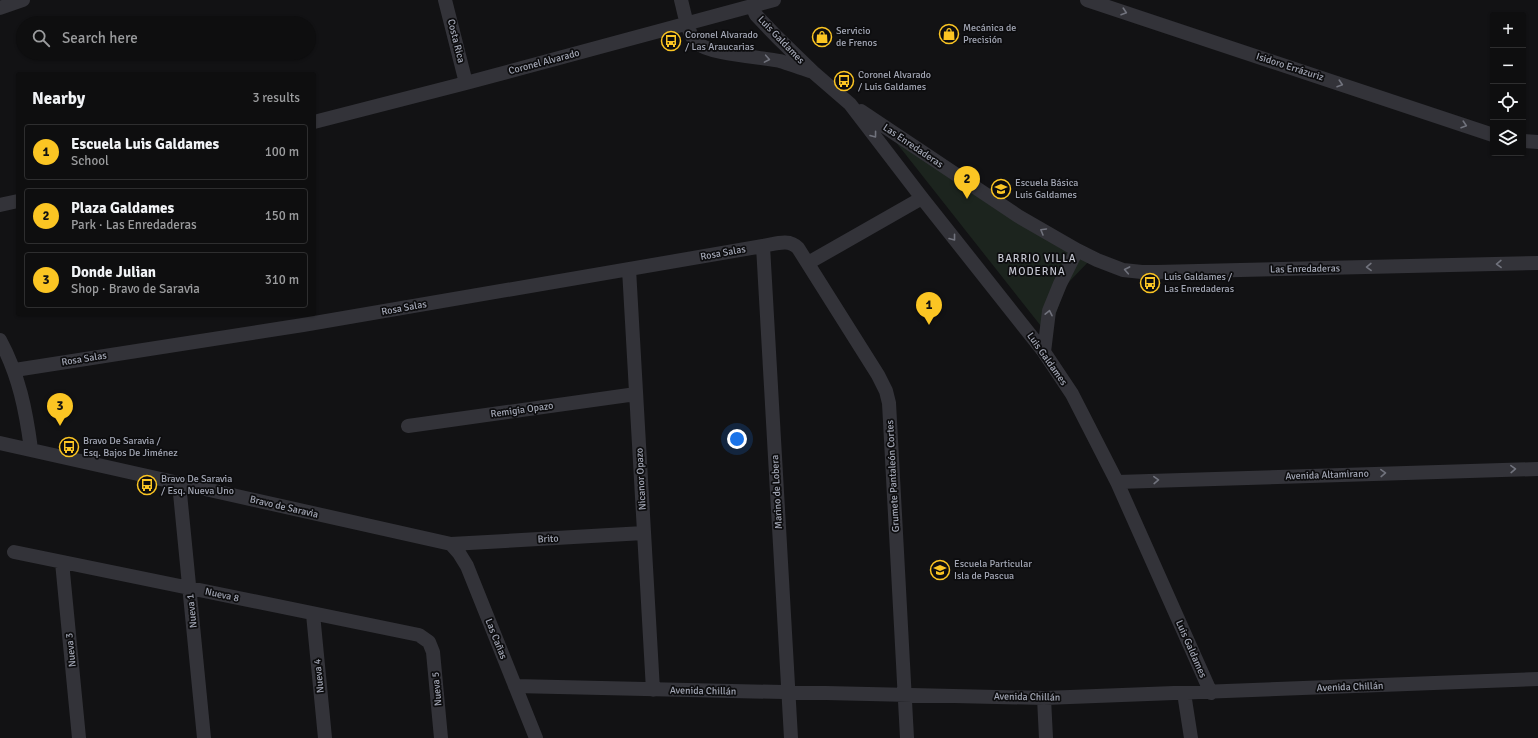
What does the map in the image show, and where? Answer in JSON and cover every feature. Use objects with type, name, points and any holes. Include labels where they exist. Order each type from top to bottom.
[{"type":"street","points":[[0,8],[23,0]]},
{"type":"street","name":"Costa Rica","points":[[446,0],[466,83]]},
{"type":"street","name":"Luis Galdames","points":[[681,0],[687,24],[696,43],[707,49],[782,62],[813,72]]},
{"type":"street","name":"Coronel Alvarado","points":[[316,121],[466,83],[774,0]]},
{"type":"street","name":"Isidoro Errázuriz","points":[[1087,0],[1490,133]]},
{"type":"street","name":"Luis Galdames","points":[[752,6],[756,15],[763,23],[813,72],[850,104],[922,198],[1044,352],[1072,394],[1117,482],[1211,693]]},
{"type":"street","name":"Las Enredaderas","points":[[850,104],[1018,216],[1077,250],[1110,266],[1123,270],[1142,272],[1538,264]]},
{"type":"street","points":[[1526,141],[1538,142]]},
{"type":"street","points":[[808,263],[922,198]]},
{"type":"street","points":[[0,206],[16,202]]},
{"type":"street","name":"Rosa Salas","points":[[15,370],[300,319],[629,269],[785,242],[792,243]]},
{"type":"street","name":"Grumete Pantaleón Cortes","points":[[792,243],[798,248],[808,263],[878,375],[886,392],[889,404],[907,738]]},
{"type":"street","name":"Marino de Lobera","points":[[763,246],[791,738]]},
{"type":"street","points":[[1044,352],[1049,311],[1060,284],[1077,250]]},
{"type":"street","name":"Nicanor Opazo","points":[[629,269],[653,690]]},
{"type":"street","points":[[0,340],[15,370],[26,412],[32,450]]},
{"type":"street","name":"Remigia Opazo","points":[[408,426],[636,394]]},
{"type":"street","name":"Bravo de Saravia","points":[[0,443],[451,544]]},
{"type":"street","name":"Avenida Altamirano","points":[[1117,482],[1538,468]]},
{"type":"street","name":"Nueva 1","points":[[179,483],[204,738]]},
{"type":"street","name":"Brito","points":[[451,544],[644,533]]},
{"type":"street","name":"Las Cañas","points":[[451,544],[467,566],[536,738]]},
{"type":"street","name":"Nueva 8","points":[[14,552],[419,635],[429,642]]},
{"type":"street","name":"Nueva 3","points":[[62,562],[79,738]]},
{"type":"street","name":"Nueva 4","points":[[313,614],[325,738]]},
{"type":"street","name":"Nueva 5","points":[[429,642],[433,652],[441,738]]},
{"type":"street","name":"Avenida Chillán","points":[[515,686],[1044,698],[1211,693],[1538,679]]},
{"type":"street","points":[[1184,693],[1191,738]]},
{"type":"street","points":[[1044,698],[1046,738]]},
{"type":"shaded area","points":[[895,141],[1093,257],[1066,285],[1048,335]]},
{"type":"place","name":"Mecánica de Precisión","points":[[949,34]]},
{"type":"place","name":"Servicio de Frenos","points":[[822,37]]},
{"type":"place","name":"Coronel Alvarado / Las Araucarias","points":[[671,41]]},
{"type":"place","name":"Coronel Alvarado / Luis Galdames","points":[[844,81]]},
{"type":"place","name":"Escuela Básica Luis Galdames","points":[[1001,189]]},
{"type":"place","name":"Plaza Galdames","points":[[967,199]]},
{"type":"place","name":"Luis Galdames / Las Enredaderas","points":[[1150,283]]},
{"type":"place","name":"Escuela Luis Galdames","points":[[929,325]]},
{"type":"place","name":"Donde Julian","points":[[60,426]]},
{"type":"place","name":"Bravo De Saravia / Esq. Bajos De Jiménez","points":[[69,447]]},
{"type":"place","name":"Bravo De Saravia / Esq. Nueva Uno","points":[[147,485]]},
{"type":"place","name":"Escuela Particular Isla de Pascua","points":[[940,570]]},
{"type":"district","name":"BARRIO VILLA MODERNA","points":[[1037,264]]}]
